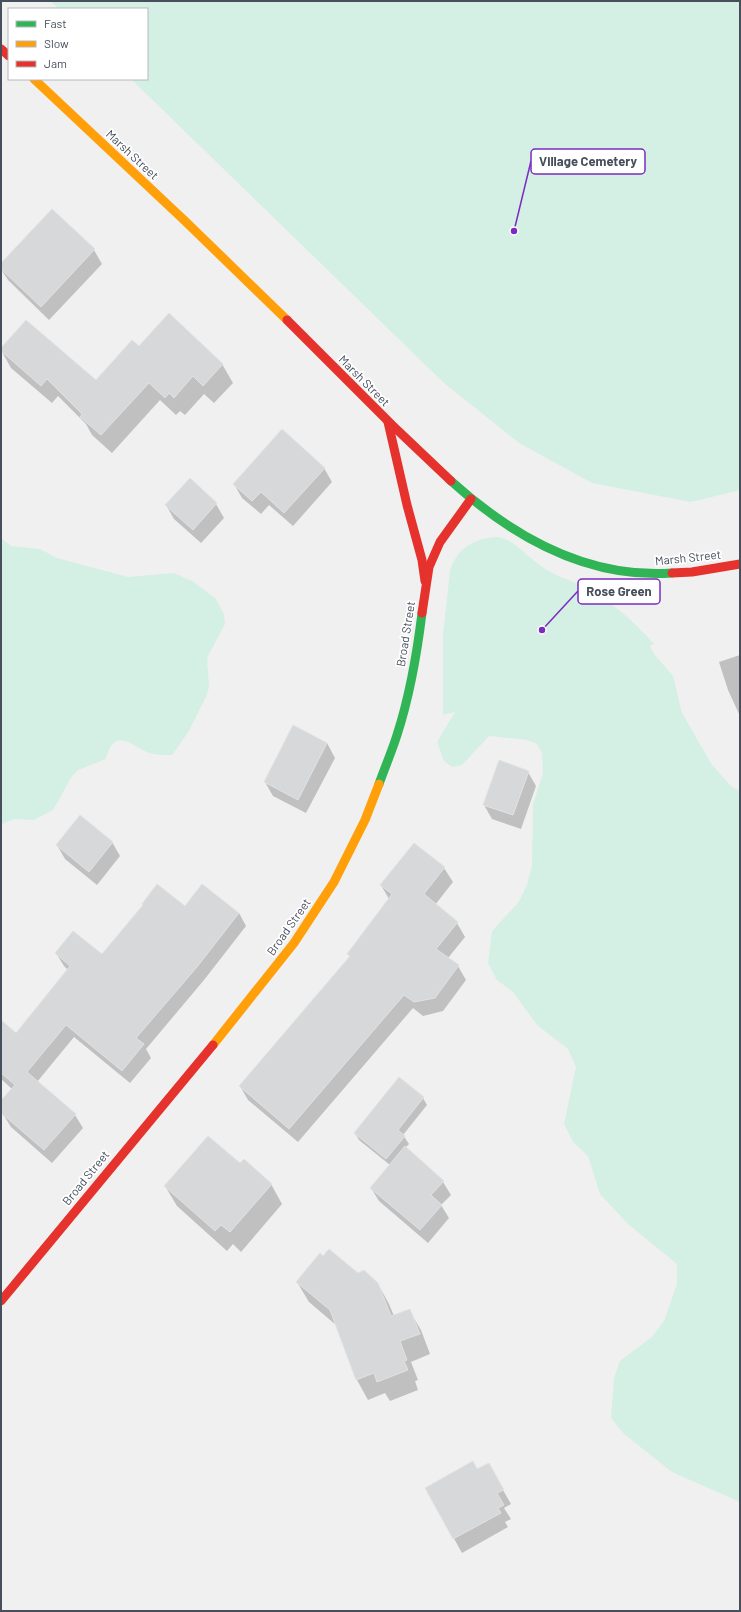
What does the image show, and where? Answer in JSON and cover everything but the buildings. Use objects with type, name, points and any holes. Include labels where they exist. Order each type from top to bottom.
[{"type":"street","name":"Marsh Street","points":[[35,80],[197,232],[388,422],[471,499],[506,525],[556,552],[602,568],[657,575],[687,573],[740,564]]},
{"type":"street","points":[[388,422],[407,505],[422,560],[425,580],[424,596]]},
{"type":"street","name":"Broad Street","points":[[1,1301],[253,996],[294,943],[334,882],[365,820],[396,735],[408,694],[417,652],[429,567],[440,542],[471,499]]},
{"type":"green space","points":[[50,1],[740,1],[740,490],[691,502],[592,483],[519,443],[444,383],[132,80],[148,80],[148,8],[58,8]]},
{"type":"green space","points":[[498,537],[516,545],[546,569],[585,587],[604,599],[622,612],[654,644],[650,646],[654,654],[673,676],[682,713],[712,765],[732,787],[740,791],[740,1502],[672,1472],[624,1434],[611,1418],[614,1378],[620,1361],[652,1337],[664,1321],[677,1284],[677,1264],[628,1224],[600,1194],[588,1156],[573,1142],[564,1124],[576,1067],[568,1049],[537,1025],[513,992],[497,980],[488,963],[492,931],[518,903],[527,885],[532,866],[533,805],[543,773],[542,753],[537,744],[528,740],[489,736],[462,765],[452,767],[444,761],[437,742],[455,712],[443,715],[443,635],[450,571],[457,556],[462,550],[474,542]]},
{"type":"green space","points":[[1,538],[11,546],[40,549],[57,558],[128,577],[174,573],[192,581],[215,598],[224,614],[225,624],[207,658],[209,687],[206,697],[189,731],[172,755],[158,755],[149,753],[130,743],[118,740],[109,749],[106,759],[78,770],[72,776],[53,810],[34,820],[15,819],[1,824]]},
{"type":"traffic: fast","points":[[451,481],[474,501],[499,519],[525,536],[552,550],[580,561],[610,569],[640,573],[672,573]]},
{"type":"traffic: fast","points":[[379,784],[395,741],[406,705],[422,613]]},
{"type":"traffic: slow","points":[[35,80],[185,221],[287,320]]},
{"type":"traffic: slow","points":[[213,1045],[294,943],[334,882],[365,820],[379,784]]},
{"type":"traffic: jam","points":[[1,49],[8,55]]},
{"type":"traffic: jam","points":[[287,320],[392,425],[451,481]]},
{"type":"traffic: jam","points":[[388,422],[407,505],[422,560],[425,581]]},
{"type":"traffic: jam","points":[[422,613],[429,567],[440,542],[471,499]]},
{"type":"traffic: jam","points":[[672,573],[692,572],[740,564]]},
{"type":"traffic: jam","points":[[1,1301],[213,1045]]},
{"type":"place","name":"Village Cemetery","points":[[514,231]]},
{"type":"place","name":"Rose Green","points":[[542,630]]}]
